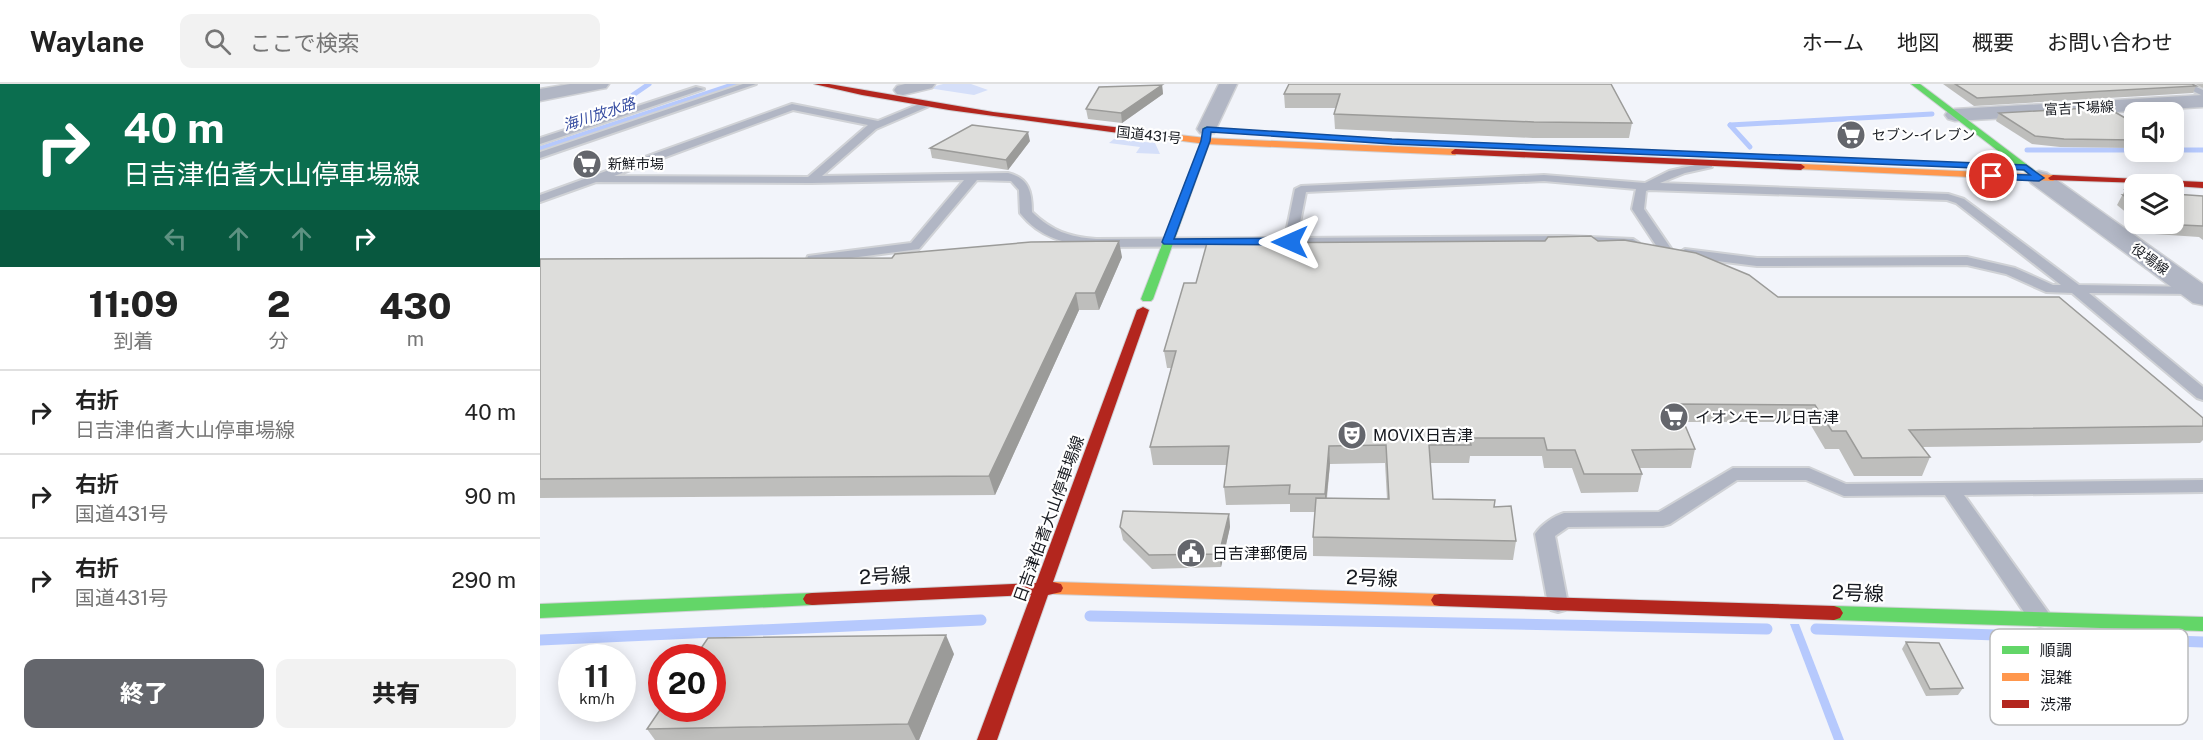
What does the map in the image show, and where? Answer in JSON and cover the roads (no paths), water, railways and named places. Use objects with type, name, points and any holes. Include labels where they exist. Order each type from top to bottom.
[{"type":"main road","name":"国道431号","points":[[818,84],[924,105],[1020,119],[1207,135],[1712,165],[2203,175]]},
{"type":"main road","name":"国道431号","points":[[865,84],[1207,135],[2033,173],[2203,185]]},
{"type":"main road","points":[[1915,84],[2033,173]]},
{"type":"main road","name":"日吉津伯耆大山停車場線","points":[[987,740],[1207,135]]},
{"type":"main road","name":"2号線","points":[[540,611],[1042,588],[2203,624]]},
{"type":"street","points":[[540,95],[600,84]]},
{"type":"street","points":[[903,90],[926,84]]},
{"type":"street","points":[[1207,135],[1228,84]]},
{"type":"street","name":"富吉下場線","points":[[1955,115],[2203,101]]},
{"type":"street","name":"役場線","points":[[2033,173],[2200,292]]},
{"type":"lane","points":[[540,141],[714,84]]},
{"type":"lane","points":[[540,155],[752,84]]},
{"type":"lane","points":[[2183,84],[2203,93]]},
{"type":"lane","points":[[811,180],[872,127],[924,105]]},
{"type":"lane","points":[[540,200],[792,107],[879,124]]},
{"type":"lane","points":[[1666,250],[1638,209],[1641,190],[1658,178],[1712,165]]},
{"type":"lane","points":[[801,259],[834,258],[915,246],[974,176]]},
{"type":"lane","points":[[593,179],[811,180],[1008,176],[1018,178],[1023,184],[1026,213],[1047,233],[1067,240],[1096,243],[1620,241],[1714,258],[1757,262],[1967,261],[2010,271],[2051,289],[2200,292]]},
{"type":"lane","points":[[1290,242],[1301,189],[1545,178],[1646,186],[1948,197],[1960,201],[2075,289],[2203,396]]},
{"type":"lane","points":[[1558,604],[1545,534],[1564,520],[1663,519],[1733,474],[1809,474],[1844,490],[2203,486]]},
{"type":"lane","points":[[1950,489],[2040,618]]},
{"type":"water","points":[[727,84],[740,84],[540,151],[540,146]]},
{"type":"water","points":[[1790,624],[1799,624],[1844,740],[1834,740]]},
{"type":"waterway","name":"海川放水路","points":[[595,121],[649,84]]},
{"type":"waterway","points":[[1750,147],[1730,125],[1932,114]]},
{"type":"waterway","points":[[2027,150],[2124,150]]},
{"type":"waterway","points":[[2184,150],[2203,150]]},
{"type":"waterway","points":[[1090,616],[1767,629]]},
{"type":"waterway","points":[[540,640],[981,620]]},
{"type":"waterway","points":[[1816,629],[1990,635]]},
{"type":"waterway","points":[[2188,641],[2203,642]]},
{"type":"place","name":"セブン-イレブン","points":[[1851,135]]},
{"type":"place","name":"新鮮市場","points":[[587,164]]},
{"type":"place","name":"イオンモール日吉津","points":[[1674,417]]},
{"type":"place","name":"MOVIX日吉津","points":[[1352,435]]},
{"type":"place","name":"日吉津郵便局","points":[[1191,553]]}]
